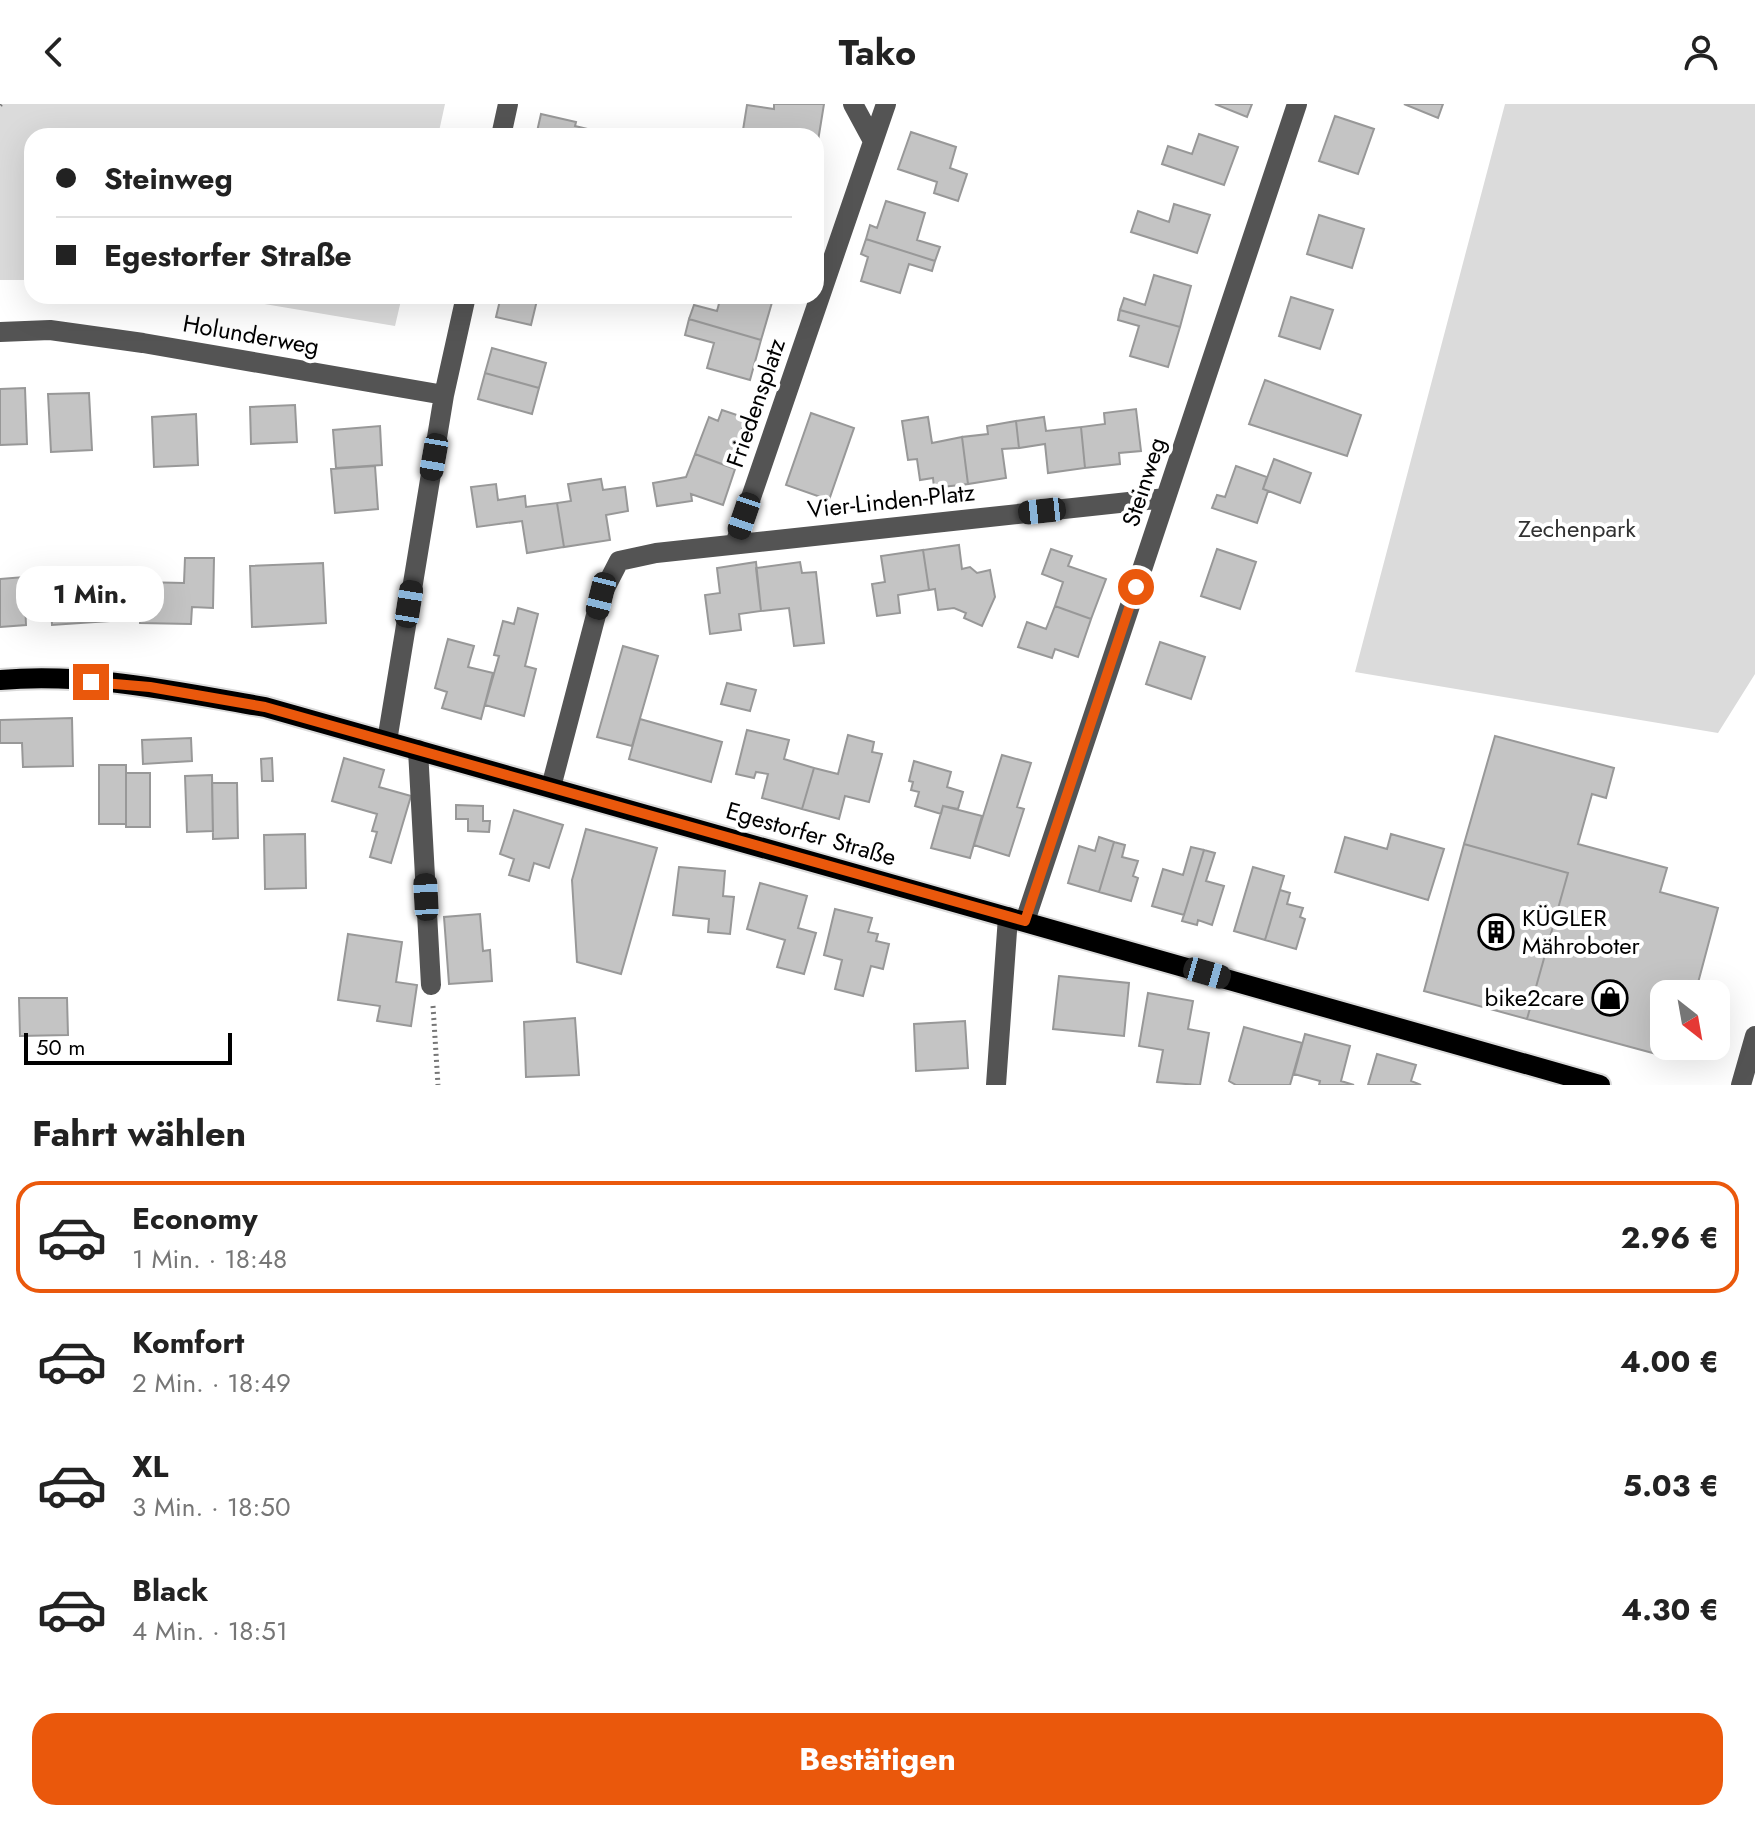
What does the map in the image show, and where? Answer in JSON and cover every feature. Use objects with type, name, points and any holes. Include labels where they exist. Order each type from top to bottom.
[{"type":"main road","name":"Egestorfer Straße","points":[[0,680],[32,677],[150,687],[265,707],[1600,1085]]},
{"type":"street","points":[[503,128],[508,104]]},
{"type":"street","points":[[853,104],[873,141]]},
{"type":"street","name":"Friedensplatz","points":[[824,284],[886,104]]},
{"type":"street","name":"Steinweg","points":[[996,1085],[1016,919],[1166,498],[1297,104]]},
{"type":"street","points":[[387,741],[444,395],[464,304]]},
{"type":"street","name":"Friedensplatz","points":[[735,544],[817,304]]},
{"type":"street","name":"Holunderweg","points":[[0,332],[66,332],[444,395]]},
{"type":"street","name":"Vier-Linden-Platz","points":[[551,787],[601,596],[619,561],[656,553],[1166,498]]},
{"type":"street","points":[[418,750],[431,985]]},
{"type":"street","points":[[1741,1085],[1755,1036]]},
{"type":"path","points":[[431,985],[438,1085]]},
{"type":"green space","points":[[0,104],[445,104],[440,128],[24,128],[24,280],[0,280]]},
{"type":"green space","name":"Zechenpark","points":[[1505,104],[1755,104],[1755,674],[1718,733],[1355,672]]},
{"type":"green space","points":[[264,304],[400,304],[395,326]]},
{"type":"building","points":[[774,104],[824,104],[820,128],[743,128],[747,105],[774,109]]},
{"type":"building","points":[[1215,104],[1252,104],[1247,117]]},
{"type":"building","points":[[1404,104],[1443,104],[1438,118]]},
{"type":"building","points":[[541,114],[576,122],[575,126],[583,128],[538,128]]},
{"type":"building","points":[[1335,116],[1374,129],[1358,174],[1319,161]]},
{"type":"building","points":[[911,132],[956,147],[950,168],[967,174],[958,201],[934,193],[937,182],[898,169]]},
{"type":"building","points":[[1199,134],[1238,147],[1224,185],[1162,164],[1168,146],[1192,154]]},
{"type":"building","points":[[886,201],[925,213],[917,240],[940,247],[935,261],[866,239],[870,225],[877,228]]},
{"type":"building","points":[[1174,204],[1210,215],[1197,253],[1131,232],[1138,211],[1169,222]]},
{"type":"building","points":[[1319,215],[1364,229],[1352,268],[1307,254]]},
{"type":"building","points":[[866,239],[935,261],[932,271],[909,264],[900,293],[861,281],[868,257],[861,254]]},
{"type":"building","points":[[1154,275],[1191,286],[1180,327],[1120,310],[1124,298],[1145,305]]},
{"type":"building","points":[[1291,297],[1333,310],[1320,349],[1279,336]]},
{"type":"building","points":[[499,304],[536,304],[531,325],[496,317]]},
{"type":"building","points":[[719,304],[772,304],[761,340],[689,319],[694,305],[717,311]]},
{"type":"building","points":[[1120,310],[1180,327],[1168,367],[1130,356],[1139,326],[1118,320]]},
{"type":"building","points":[[689,319],[761,340],[750,380],[707,368],[714,343],[685,335]]},
{"type":"building","points":[[492,348],[546,363],[539,388],[485,373]]},
{"type":"building","points":[[485,373],[539,388],[532,414],[478,399]]},
{"type":"building","points":[[1265,380],[1361,415],[1347,456],[1249,424]]},
{"type":"building","points":[[25,388],[27,444],[0,445],[0,389]]},
{"type":"building","points":[[89,393],[92,450],[51,452],[48,394]]},
{"type":"building","points":[[295,405],[297,442],[251,444],[250,407]]},
{"type":"building","points":[[1136,409],[1141,451],[1119,453],[1120,464],[1085,468],[1081,427],[1105,424],[1104,413]]},
{"type":"building","points":[[722,410],[746,418],[742,429],[749,431],[735,469],[695,454],[709,417],[718,421]]},
{"type":"building","points":[[811,413],[854,428],[829,500],[786,485]]},
{"type":"building","points":[[196,414],[198,465],[154,467],[152,417]]},
{"type":"building","points":[[928,417],[932,443],[962,437],[968,484],[934,488],[933,478],[920,480],[917,459],[908,460],[902,421]]},
{"type":"building","points":[[1044,417],[1046,431],[1081,427],[1085,468],[1048,473],[1045,444],[1019,448],[1016,421]]},
{"type":"building","points":[[1016,421],[1019,448],[1002,449],[1006,478],[968,484],[962,437],[988,434],[987,426]]},
{"type":"building","points":[[380,426],[382,465],[336,468],[333,430]]},
{"type":"building","points":[[695,454],[735,469],[723,505],[691,494],[692,501],[657,506],[653,483],[686,477]]},
{"type":"building","points":[[1274,459],[1311,473],[1300,503],[1263,489]]},
{"type":"building","points":[[375,466],[378,509],[335,513],[331,469]]},
{"type":"building","points":[[1236,466],[1267,477],[1263,489],[1268,491],[1257,523],[1212,508],[1217,495],[1225,497]]},
{"type":"building","points":[[601,479],[603,490],[625,487],[628,511],[606,515],[610,540],[564,547],[557,503],[571,501],[568,484]]},
{"type":"building","points":[[496,484],[498,500],[525,496],[526,507],[557,503],[564,547],[527,553],[522,521],[477,527],[471,487]]},
{"type":"building","points":[[959,545],[962,569],[970,567],[977,573],[990,570],[995,597],[982,626],[964,618],[966,613],[954,608],[938,610],[935,589],[929,590],[923,550]]},
{"type":"building","points":[[1051,549],[1072,556],[1068,566],[1106,579],[1091,619],[1055,606],[1063,582],[1042,574]]},
{"type":"building","points":[[1217,549],[1256,562],[1240,609],[1201,596]]},
{"type":"building","points":[[923,550],[929,590],[898,595],[900,613],[877,616],[872,584],[885,582],[881,556]]},
{"type":"building","points":[[185,558],[214,558],[213,608],[192,607],[191,624],[140,623],[141,582],[184,583]]},
{"type":"building","points":[[756,562],[761,611],[739,614],[741,630],[710,634],[705,595],[720,593],[717,568]]},
{"type":"building","points":[[800,562],[802,573],[816,572],[824,643],[794,646],[789,608],[761,611],[756,568]]},
{"type":"building","points":[[323,563],[326,623],[252,627],[250,566]]},
{"type":"building","points":[[106,569],[109,621],[52,625],[50,590],[77,588],[76,570]]},
{"type":"building","points":[[24,577],[26,625],[0,627],[0,579]]},
{"type":"building","points":[[1055,606],[1091,619],[1078,657],[1055,649],[1052,658],[1018,647],[1027,622],[1046,629]]},
{"type":"building","points":[[518,608],[538,614],[525,666],[536,669],[524,716],[485,705],[499,656],[494,655],[503,621],[514,624]]},
{"type":"building","points":[[448,639],[474,646],[468,667],[493,673],[481,719],[442,708],[447,692],[435,688]]},
{"type":"building","points":[[1160,642],[1205,657],[1191,699],[1146,684]]},
{"type":"building","points":[[623,646],[658,656],[632,746],[597,737]]},
{"type":"building","points":[[727,683],[756,690],[750,711],[721,704]]},
{"type":"building","points":[[72,718],[73,766],[23,767],[22,743],[0,743],[0,720]]},
{"type":"building","points":[[640,719],[722,742],[711,782],[629,759]]},
{"type":"building","points":[[747,730],[789,740],[784,759],[814,768],[802,809],[762,798],[768,774],[756,772],[754,778],[736,774]]},
{"type":"building","points":[[848,735],[874,742],[872,752],[882,754],[869,802],[845,796],[839,819],[802,809],[814,768],[838,774]]},
{"type":"building","points":[[1495,736],[1614,768],[1606,798],[1592,794],[1578,844],[1667,868],[1660,892],[1718,908],[1699,980],[1650,980],[1650,1052],[1527,1019],[1568,873],[1464,844]]},
{"type":"building","points":[[191,738],[192,761],[143,764],[142,740]]},
{"type":"building","points":[[1002,755],[1031,763],[1017,807],[1024,809],[1009,856],[974,845]]},
{"type":"building","points":[[272,758],[273,781],[262,781],[261,759]]},
{"type":"building","points":[[344,758],[384,770],[379,787],[411,796],[391,863],[370,857],[377,832],[372,831],[377,814],[332,801]]},
{"type":"building","points":[[914,761],[951,772],[947,787],[963,792],[958,809],[943,806],[941,814],[915,806],[919,792],[911,790],[913,782],[909,781]]},
{"type":"building","points":[[99,765],[126,765],[126,824],[99,824]]},
{"type":"building","points":[[126,773],[150,773],[150,827],[126,827]]},
{"type":"building","points":[[212,775],[213,831],[187,832],[185,776]]},
{"type":"building","points":[[212,783],[237,783],[238,838],[213,839]]},
{"type":"building","points":[[456,805],[483,806],[483,821],[490,821],[489,832],[468,831],[468,819],[456,819]]},
{"type":"building","points":[[943,806],[982,816],[970,858],[931,848]]},
{"type":"building","points":[[514,810],[563,825],[549,868],[534,863],[529,881],[509,875],[514,859],[500,854]]},
{"type":"building","points":[[586,829],[657,848],[621,974],[577,962],[572,880]]},
{"type":"building","points":[[305,834],[306,888],[265,889],[264,835]]},
{"type":"building","points":[[1391,834],[1444,849],[1428,900],[1335,872],[1345,837],[1387,849]]},
{"type":"building","points":[[1099,837],[1114,842],[1099,892],[1068,883],[1079,846],[1095,851]]},
{"type":"building","points":[[1114,842],[1125,845],[1122,857],[1138,861],[1133,876],[1138,878],[1131,901],[1099,892]]},
{"type":"building","name":"KÜGLER Mähroboter","points":[[1464,844],[1568,873],[1527,1019],[1424,991]]},
{"type":"building","points":[[1191,847],[1204,850],[1184,915],[1152,906],[1163,869],[1183,875]]},
{"type":"building","points":[[1204,850],[1215,853],[1206,881],[1224,886],[1212,925],[1198,920],[1197,925],[1182,921]]},
{"type":"building","points":[[679,867],[725,871],[723,896],[734,897],[730,934],[708,932],[709,919],[673,915]]},
{"type":"building","points":[[1253,867],[1284,876],[1265,940],[1234,931]]},
{"type":"building","points":[[760,883],[807,896],[798,928],[816,933],[804,974],[777,967],[785,940],[747,929]]},
{"type":"building","points":[[1280,890],[1290,893],[1287,904],[1303,908],[1300,917],[1305,919],[1296,949],[1265,940]]},
{"type":"building","points":[[835,909],[872,918],[868,932],[878,934],[876,941],[889,944],[883,969],[871,966],[863,996],[835,989],[842,960],[824,955]]},
{"type":"building","points":[[480,914],[483,951],[490,950],[492,981],[449,984],[444,917]]},
{"type":"building","points":[[348,934],[402,942],[396,982],[417,985],[411,1026],[377,1021],[380,1006],[338,1000]]},
{"type":"building","points":[[1059,976],[1129,983],[1124,1036],[1053,1029]]},
{"type":"building","points":[[1148,993],[1193,1001],[1188,1029],[1209,1033],[1200,1085],[1157,1082],[1163,1050],[1139,1046]]},
{"type":"building","points":[[19,998],[67,998],[68,1035],[20,1036]]},
{"type":"building","points":[[575,1018],[579,1075],[526,1077],[524,1022]]},
{"type":"building","points":[[965,1021],[968,1068],[916,1071],[914,1024]]},
{"type":"building","points":[[1244,1027],[1302,1043],[1290,1085],[1236,1085],[1229,1081]]},
{"type":"building","points":[[1305,1034],[1350,1046],[1341,1081],[1354,1085],[1319,1085],[1320,1081],[1294,1074]]},
{"type":"building","points":[[1377,1054],[1416,1065],[1411,1081],[1421,1085],[1368,1085]]},
{"type":"place","name":"KÜGLER Mähroboter","points":[[1496,932]]},
{"type":"place","name":"bike2care","points":[[1610,998]]},
{"type":"route","points":[[91,682],[150,687],[265,707],[1025,921],[1136,587]]}]
